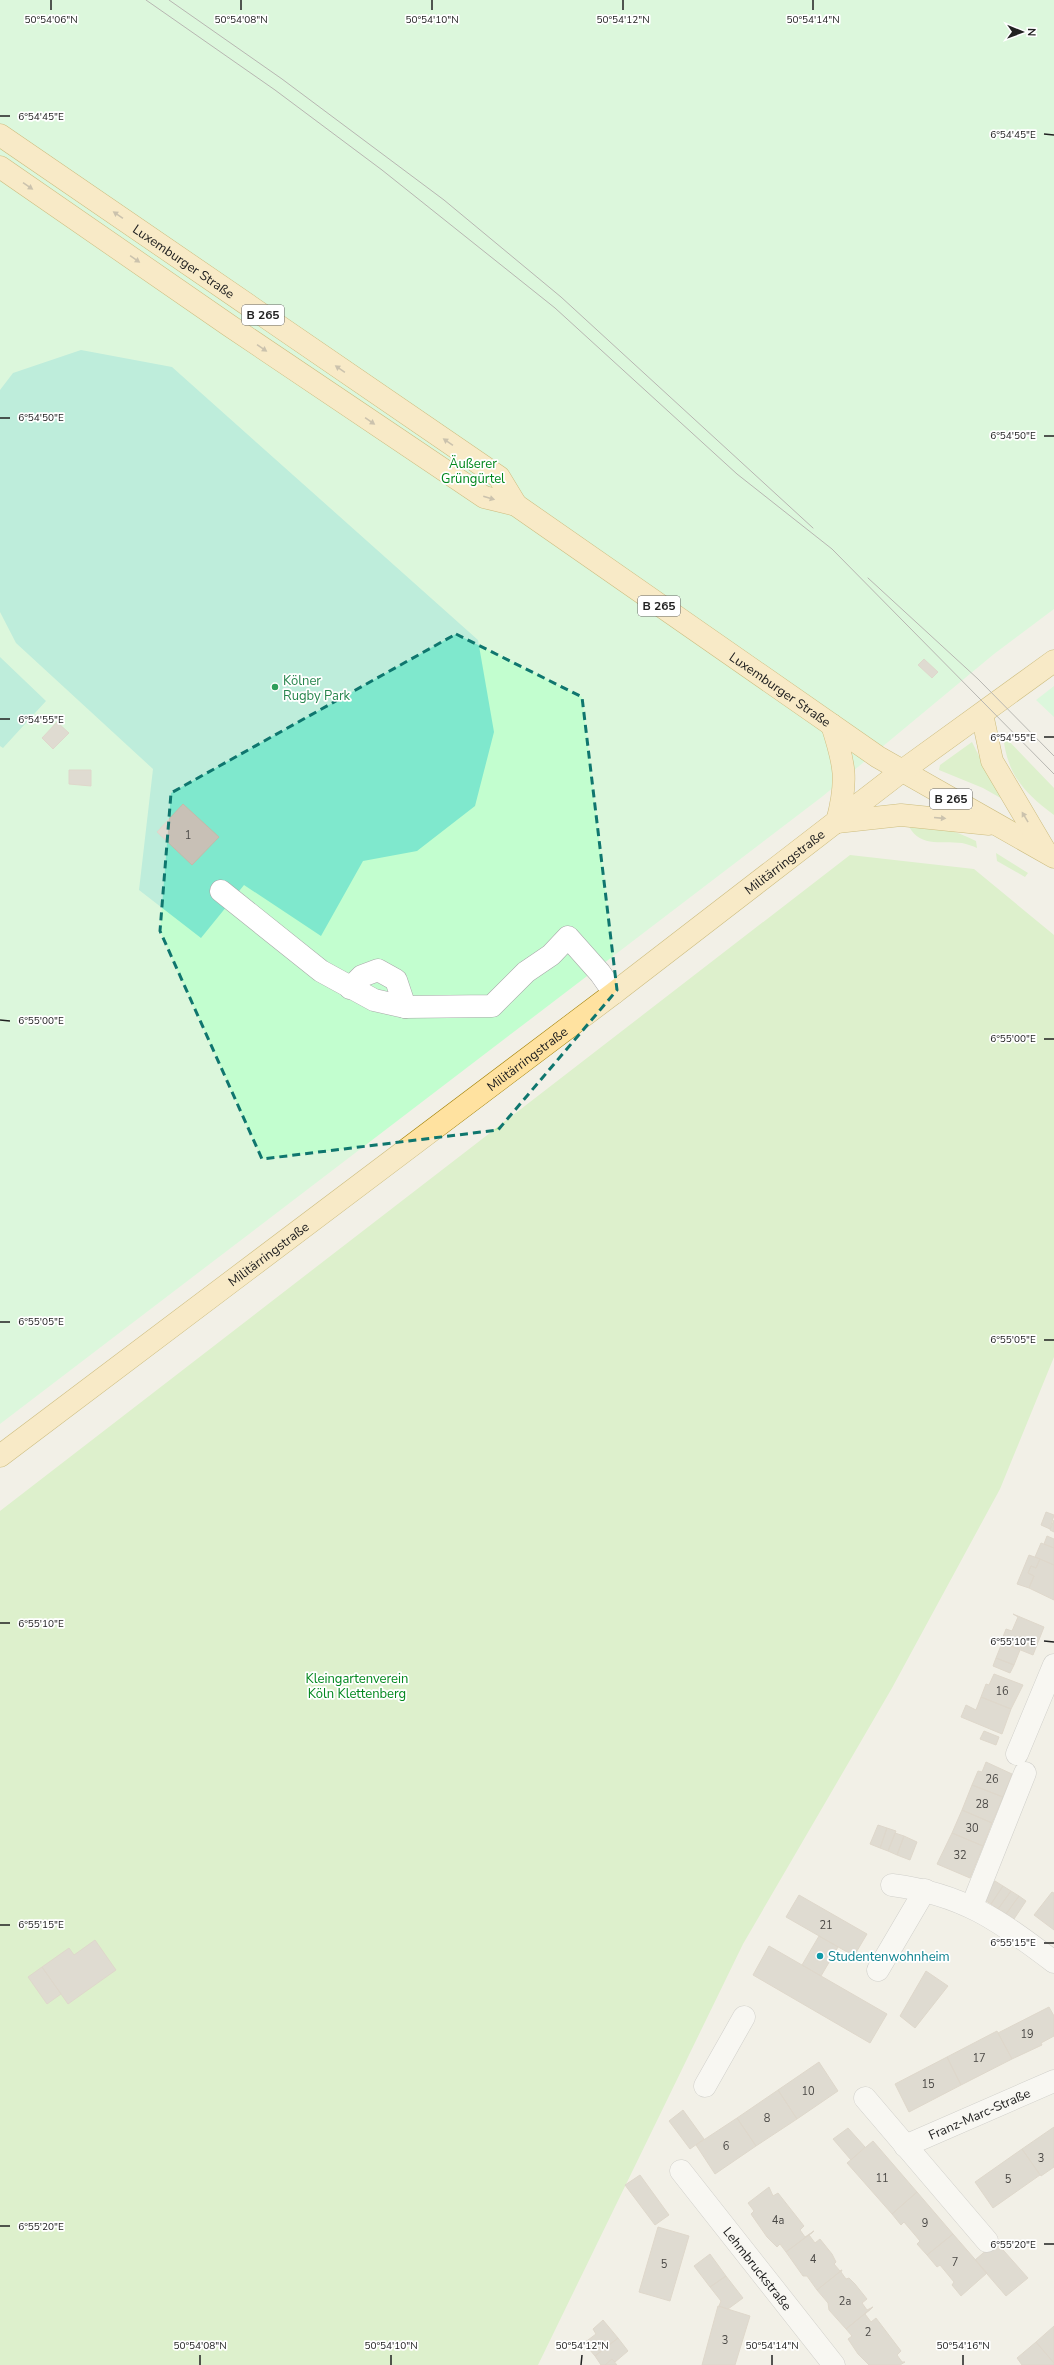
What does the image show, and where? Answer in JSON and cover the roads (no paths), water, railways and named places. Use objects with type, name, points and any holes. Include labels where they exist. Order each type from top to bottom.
[{"type":"main road","name":"Luxemburger Straße","points":[[0,134],[499,477],[516,505]]},
{"type":"main road","name":"Luxemburger Straße","points":[[0,167],[230,326],[477,493],[484,497],[516,505],[832,725],[902,771],[1049,853]]},
{"type":"main road","name":"Militärringstraße","points":[[0,1456],[614,993],[902,771],[1054,661]]},
{"type":"main road","points":[[982,714],[992,761],[1049,853]]},
{"type":"main road","points":[[832,725],[843,759],[844,776],[843,798],[836,822],[901,815],[1000,825]]},
{"type":"street","points":[[221,891],[321,971],[374,1000],[405,1007],[492,1006],[526,972],[551,954],[568,937],[600,973],[614,993]]},
{"type":"street","points":[[350,988],[362,976],[378,970],[396,980],[405,1007]]},
{"type":"street","points":[[972,1906],[1054,1665]]},
{"type":"street","points":[[892,1885],[925,1890],[972,1906],[1014,1931],[1054,1962]]},
{"type":"street","points":[[878,1970],[925,1890]]},
{"type":"street","points":[[705,2086],[744,2017]]},
{"type":"street","name":"Franz-Marc-Straße","points":[[905,2146],[1054,2081]]},
{"type":"street","points":[[865,2098],[987,2241]]},
{"type":"street","name":"Lehmbruckstraße","points":[[681,2171],[834,2365]]},
{"type":"tram line","points":[[146,0],[275,90],[382,170],[555,308],[737,474],[832,549],[1054,774]]},
{"type":"tram line","points":[[169,0],[282,79],[444,200],[561,297],[813,528]]},
{"type":"tram line","points":[[868,578],[978,679],[1054,756]]},
{"type":"place","name":"Kölner Rugby Park","points":[[275,687]]},
{"type":"place","name":"Studentenwohnheim","points":[[820,1956]]},
{"type":"park label","name":"Äußerer Grüngürtel","points":[[473,470]]},
{"type":"park label","name":"Kleingartenverein Köln Klettenberg","points":[[357,1686]]}]
